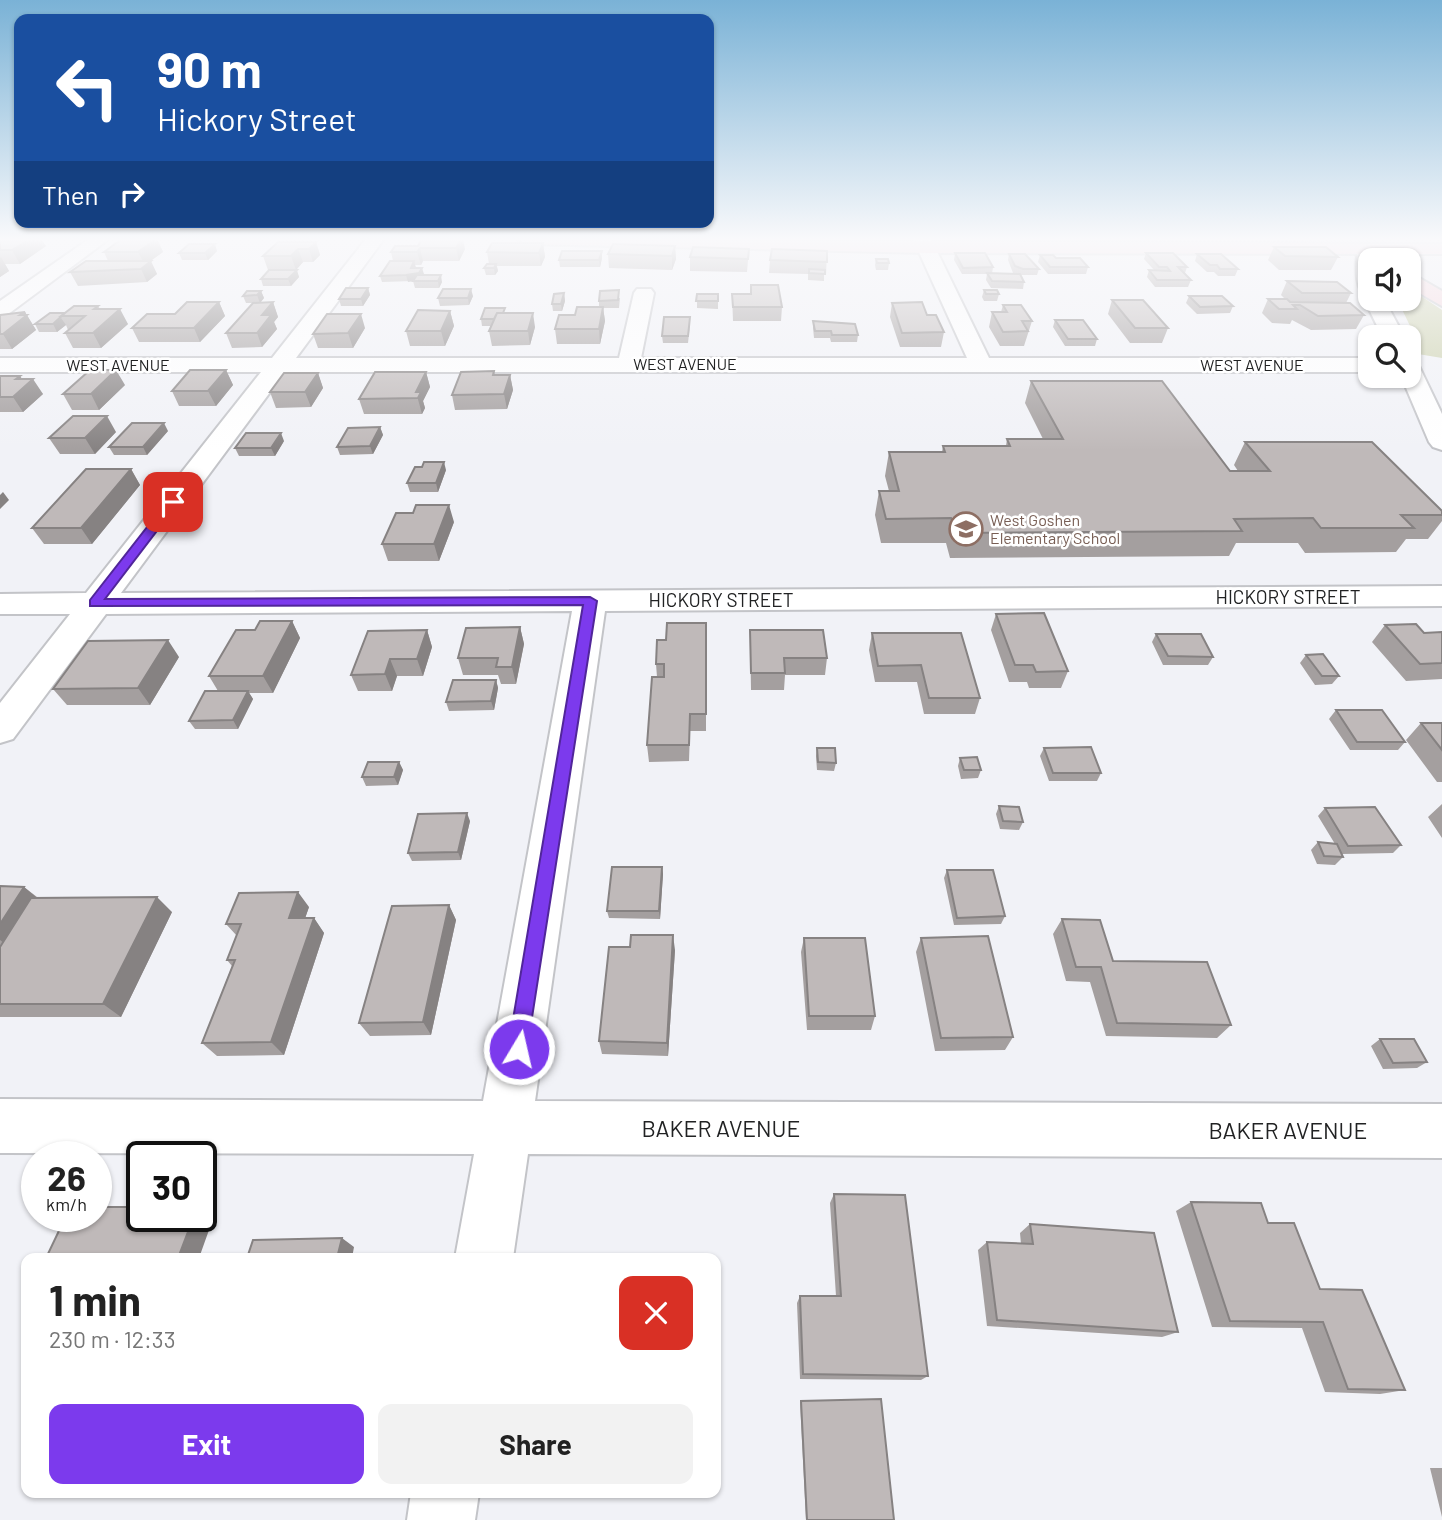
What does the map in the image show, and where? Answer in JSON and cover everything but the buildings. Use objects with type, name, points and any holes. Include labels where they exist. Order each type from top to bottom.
[{"type":"street","points":[[0,729],[322,310]]},
{"type":"street","points":[[629,364],[640,310]]},
{"type":"street","points":[[956,310],[981,365]]},
{"type":"street","name":"WEST AVENUE","points":[[0,365],[1358,365]]},
{"type":"street","points":[[1421,378],[1442,442]]},
{"type":"street","name":"HICKORY STREET","points":[[0,604],[1442,596]]},
{"type":"street","points":[[485,1253],[590,601]]},
{"type":"street","name":"BAKER AVENUE","points":[[0,1126],[1442,1131]]},
{"type":"street","points":[[441,1520],[445,1498]]},
{"type":"green space","points":[[1442,310],[1442,358],[1421,354],[1421,325],[1410,325],[1403,311]]},
{"type":"place","name":"West Goshen Elementary School","points":[[966,529]]},
{"type":"route","points":[[173,502],[95,603],[590,601],[519,1049]]}]
